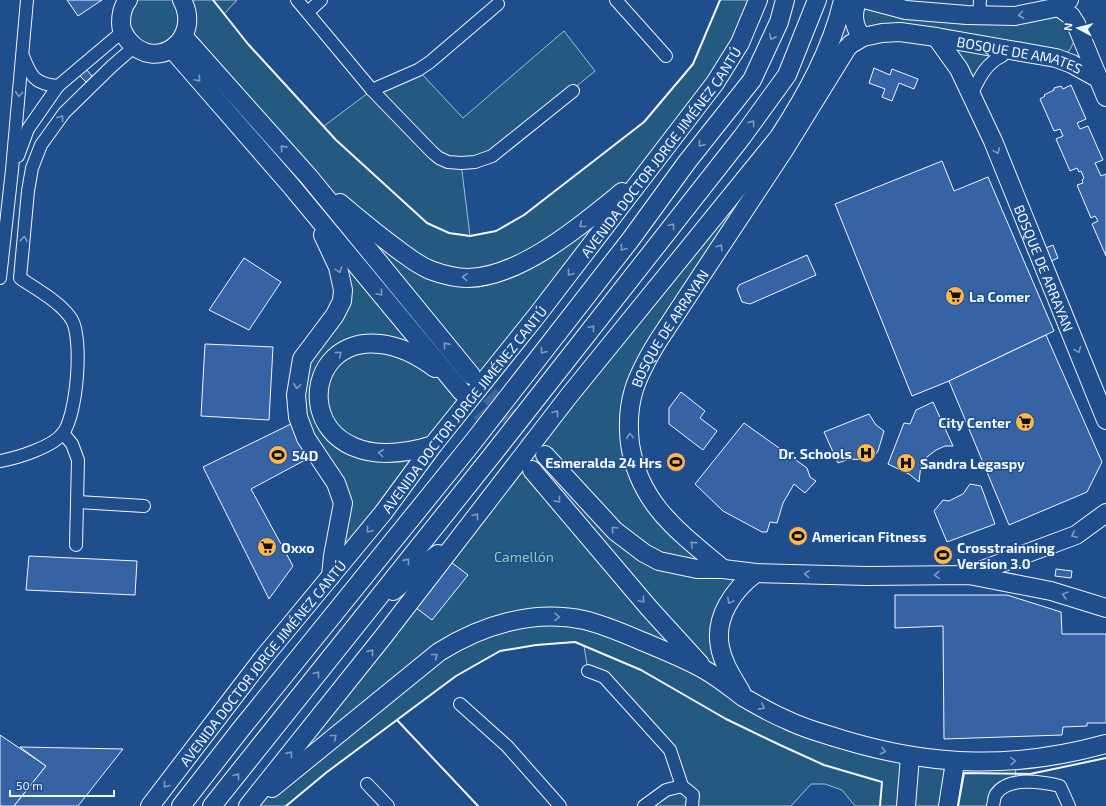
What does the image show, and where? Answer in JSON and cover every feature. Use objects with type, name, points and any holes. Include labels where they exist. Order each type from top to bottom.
[{"type":"street","points":[[0,278],[12,170],[27,0]]},
{"type":"street","points":[[128,0],[122,12],[122,32],[134,47],[144,52],[156,54],[178,43],[188,22],[188,3]]},
{"type":"street","points":[[297,0],[372,90],[439,158],[448,162],[475,162],[492,156],[573,91]]},
{"type":"street","points":[[308,12],[322,0]]},
{"type":"street","points":[[616,0],[666,56]]},
{"type":"street","name":"AVENIDA DOCTOR JORGE JIMÉNEZ CANTÚ","points":[[150,806],[264,657],[383,513],[433,445],[529,326],[715,83],[740,43],[758,0]]},
{"type":"street","name":"AVENIDA DOCTOR JORGE JIMÉNEZ CANTÚ","points":[[181,806],[241,729],[474,442],[631,239],[687,162],[752,80],[779,22],[785,0]]},
{"type":"street","points":[[212,806],[534,403],[742,137],[787,75],[817,0]]},
{"type":"street","points":[[249,806],[383,637],[573,391],[779,137],[796,110],[825,53],[843,0]]},
{"type":"street","points":[[859,0],[854,10],[854,17],[859,33],[863,37]]},
{"type":"street","points":[[868,0],[906,10],[979,8],[1015,16],[1064,4]]},
{"type":"street","points":[[372,90],[412,73],[430,62],[498,4]]},
{"type":"street","name":"BOSQUE DE AMATES","points":[[1064,4],[1076,24],[1106,97]]},
{"type":"street","points":[[1056,58],[1069,51],[1076,38],[1076,24]]},
{"type":"street","points":[[12,170],[28,129],[62,83],[122,32]]},
{"type":"street","name":"BOSQUE DE AMATES","points":[[863,37],[882,33],[900,32],[1056,58],[1079,67],[1099,79]]},
{"type":"street","name":"BOSQUE DE ARRAYAN","points":[[723,569],[662,514],[640,481],[633,464],[628,416],[630,401],[636,380],[654,347],[784,150],[847,48],[863,37]]},
{"type":"street","name":"BOSQUE DE ARRAYAN","points":[[936,37],[959,69],[981,116],[1008,177],[1106,420]]},
{"type":"street","points":[[178,43],[309,177],[384,239],[420,265],[430,270],[468,278],[497,272],[532,257],[578,228],[645,174]]},
{"type":"street","points":[[178,43],[292,187],[464,385]]},
{"type":"street","points":[[0,461],[24,456],[45,446],[63,433],[74,407],[78,345],[76,329],[71,319],[56,303],[20,278],[32,168],[41,145],[64,113],[112,66],[134,47]]},
{"type":"street","points":[[824,86],[825,53]]},
{"type":"street","points":[[22,55],[29,72],[42,84],[62,83]]},
{"type":"street","points":[[971,95],[986,67],[994,60],[1002,56]]},
{"type":"street","points":[[734,193],[784,150]]},
{"type":"street","points":[[309,177],[464,385]]},
{"type":"street","points":[[292,187],[317,223],[328,244],[338,267],[343,290],[338,311],[302,359],[296,395],[298,417],[306,438],[336,483],[343,503],[333,556],[331,576]]},
{"type":"street","points":[[3,261],[22,262]]},
{"type":"street","points":[[433,445],[413,451],[388,454],[368,452],[348,445],[334,436],[322,417],[320,393],[324,371],[340,352],[349,347],[373,343],[387,345],[409,352],[425,360],[464,385]]},
{"type":"street","points":[[63,433],[72,444],[78,460],[76,545]]},
{"type":"street","points":[[545,455],[615,531],[644,553],[659,561],[697,569],[723,569],[756,573],[867,576],[968,575],[1051,591],[1105,606]]},
{"type":"street","points":[[532,470],[649,608],[706,670],[745,698],[787,720],[868,747],[910,757],[955,762],[1029,760],[1106,744]]},
{"type":"street","points":[[78,502],[144,506]]},
{"type":"street","points":[[968,575],[1076,535],[1106,513]]},
{"type":"street","points":[[363,616],[464,532]]},
{"type":"street","points":[[745,698],[728,669],[720,646],[720,628],[725,610],[735,592],[742,583],[756,573]]},
{"type":"street","points":[[249,806],[439,652],[468,635],[500,624],[518,619],[542,617],[584,620],[607,627],[706,670]]},
{"type":"street","points":[[588,671],[604,677],[670,750],[682,786],[693,795],[692,806]]},
{"type":"street","points":[[460,704],[507,746],[560,806]]},
{"type":"street","points":[[906,806],[910,757]]},
{"type":"street","points":[[948,806],[955,762]]},
{"type":"street","points":[[993,806],[996,794],[1003,788],[1016,783],[1060,786],[1069,806]]},
{"type":"street","points":[[367,784],[388,806]]},
{"type":"street","points":[[644,806],[666,790],[682,786]]},
{"type":"green space","points":[[128,0],[182,0],[186,8],[195,0],[237,0],[224,14],[248,44],[324,126],[372,90],[418,70],[463,118],[564,31],[595,71],[492,156],[461,163],[470,236],[496,231],[524,215],[644,122],[693,64],[720,0],[758,0],[740,43],[491,373],[471,375],[462,392],[464,408],[331,576],[342,514],[306,438],[298,377],[338,311],[329,244],[172,49],[156,54],[122,32]]},
{"type":"green space","name":"Camellón","points":[[843,0],[906,10],[1059,7],[1076,38],[1069,51],[1056,58],[1002,56],[971,95],[936,37],[863,37],[636,380],[640,481],[723,569],[756,573],[720,628],[745,698],[831,736],[1015,761],[1016,783],[1003,788],[993,806],[855,806],[842,790],[825,784],[811,784],[791,806],[644,806],[682,786],[670,750],[604,677],[588,671],[584,646],[575,642],[536,645],[500,651],[456,676],[327,772],[286,806],[248,806],[522,458],[533,470],[544,455],[534,441],[779,137]]},
{"type":"building","points":[[67,0],[102,0],[78,16]]},
{"type":"building","points":[[874,68],[890,75],[892,69],[918,79],[914,89],[899,83],[892,101],[882,97],[885,89],[869,83]]},
{"type":"building","points":[[86,69],[92,76],[86,82],[79,75]]},
{"type":"building","points":[[1071,85],[1086,119],[1077,123],[1080,129],[1088,126],[1103,160],[1095,163],[1101,176],[1106,174],[1106,256],[1092,224],[1098,221],[1095,216],[1091,218],[1077,185],[1083,183],[1082,180],[1084,178],[1081,171],[1079,172],[1077,168],[1070,171],[1056,139],[1063,136],[1060,129],[1054,131],[1040,99],[1045,96],[1044,95],[1054,90],[1054,88],[1061,86],[1063,89]]},
{"type":"building","name":"La Comer","points":[[942,161],[954,191],[988,177],[1054,331],[949,381],[912,396],[835,204]]},
{"type":"building","points":[[1053,245],[1058,258],[1051,261],[1046,248]]},
{"type":"building","points":[[807,255],[816,275],[750,304],[742,302],[737,289],[739,285]]},
{"type":"building","points":[[244,258],[281,282],[249,330],[209,310]]},
{"type":"building","name":"City Center","points":[[1046,335],[1102,462],[1087,492],[1009,525],[949,381]]},
{"type":"building","points":[[205,344],[273,347],[269,420],[201,416]]},
{"type":"building","points":[[681,392],[705,411],[700,418],[717,431],[703,450],[669,424],[669,408]]},
{"type":"building","name":"City Center","points":[[933,402],[953,446],[945,446],[936,450],[927,457],[921,464],[919,482],[909,474],[888,464],[904,423],[910,424],[916,410]]},
{"type":"building","points":[[869,414],[876,425],[884,431],[878,451],[871,460],[849,459],[838,463],[824,432]]},
{"type":"building","points":[[744,423],[807,468],[810,477],[816,481],[805,493],[794,484],[783,503],[777,523],[770,522],[767,532],[762,532],[723,511],[695,484]]},
{"type":"building","points":[[291,424],[307,459],[251,489],[293,566],[269,599],[203,467]]},
{"type":"building","points":[[970,484],[981,486],[995,524],[947,542],[934,511],[943,500],[949,501],[963,494]]},
{"type":"building","points":[[29,556],[137,561],[135,595],[26,590]]},
{"type":"building","points":[[447,559],[468,575],[432,620],[411,604]]},
{"type":"building","points":[[1056,569],[1072,571],[1071,578],[1055,576]]},
{"type":"building","points":[[895,595],[1007,595],[1061,612],[1062,634],[1106,634],[1106,723],[1087,723],[1087,726],[1063,727],[1062,735],[944,739],[943,626],[895,628]]},
{"type":"building","points":[[0,735],[46,766],[14,806],[0,806]]},
{"type":"building","points":[[20,747],[123,749],[78,806],[14,806],[46,766]]},
{"type":"tunnel","points":[[471,375],[543,453]]},
{"type":"tunnel","points":[[462,392],[531,469]]},
{"type":"wall","points":[[213,0],[248,44],[336,140],[427,223],[449,233],[470,236],[496,231],[524,215],[644,122],[693,64],[720,0]]},
{"type":"wall","points":[[286,806],[327,772],[456,676],[500,651],[536,645],[575,642],[641,670],[726,719],[780,745],[824,765],[882,782],[880,806]]},
{"type":"wall","points":[[397,720],[478,806]]},
{"type":"wall","points":[[958,806],[964,773],[1030,774],[1106,758]]},
{"type":"place","name":"La Comer","points":[[955,296]]},
{"type":"place","name":"City Center","points":[[1025,422]]},
{"type":"place","name":"Dr. Schools","points":[[866,453]]},
{"type":"place","name":"54D","points":[[278,455]]},
{"type":"place","name":"Esmeralda 24 Hrs","points":[[676,462]]},
{"type":"place","name":"Sandra Legaspy","points":[[906,463]]},
{"type":"place","name":"American Fitness","points":[[798,536]]},
{"type":"place","name":"Oxxo","points":[[267,547]]},
{"type":"place","name":"Crosstrainning Version 3.0","points":[[943,555]]}]
